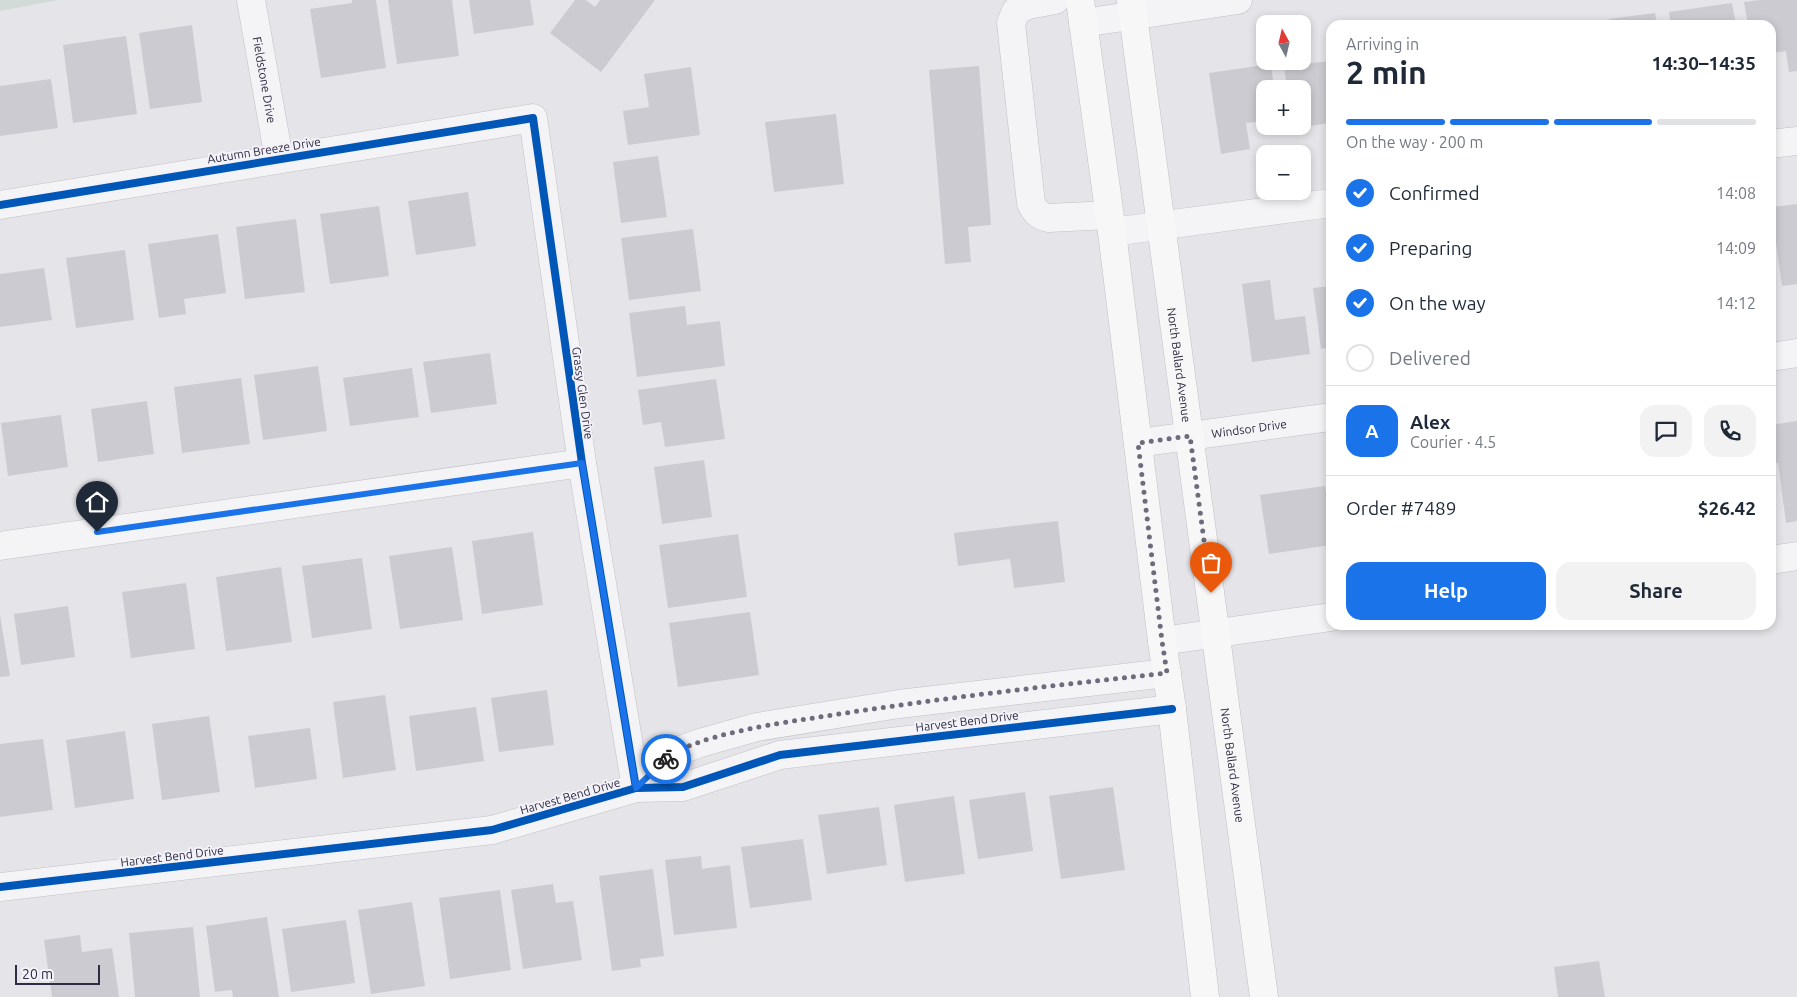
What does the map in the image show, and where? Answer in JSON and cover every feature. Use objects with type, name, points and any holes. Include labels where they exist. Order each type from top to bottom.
[{"type":"main road","name":"North Ballard Avenue","points":[[1132,8],[1264,997]]},
{"type":"main road","points":[[1081,11],[1172,708],[1205,997]]},
{"type":"street","name":"Fieldstone Drive","points":[[251,0],[279,159]]},
{"type":"street","points":[[1055,0],[1028,5],[1016,11],[1011,23],[1030,203],[1040,216],[1110,223],[1161,225],[1326,203]]},
{"type":"street","points":[[1081,11],[1238,0]]},
{"type":"street","name":"Autumn Breeze Drive","points":[[0,205],[533,118]]},
{"type":"street","name":"Grassy Glen Drive","points":[[533,118],[582,463],[636,788]]},
{"type":"street","points":[[1776,143],[1797,141]]},
{"type":"street","points":[[1776,356],[1797,353]]},
{"type":"street","name":"Windsor Drive","points":[[1138,443],[1326,418]]},
{"type":"street","points":[[0,546],[582,463]]},
{"type":"street","points":[[1776,559],[1797,556]]},
{"type":"street","points":[[1162,641],[1326,618]]},
{"type":"street","name":"Harvest Bend Drive","points":[[636,788],[673,753],[700,743],[757,727],[899,704],[1167,673]]},
{"type":"street","name":"Harvest Bend Drive","points":[[0,887],[492,830],[636,788],[683,787],[780,755],[1172,708]]},
{"type":"shaded area","points":[[0,0],[58,0],[0,11]]},
{"type":"building","points":[[352,0],[376,0],[386,68],[321,78],[310,9],[352,3]]},
{"type":"building","points":[[388,0],[452,0],[459,56],[397,64]]},
{"type":"building","points":[[469,0],[530,0],[534,25],[474,34]]},
{"type":"building","points":[[575,0],[586,0],[595,7],[600,0],[655,0],[601,72],[550,33]]},
{"type":"building","points":[[1797,0],[1797,71],[1789,72],[1786,51],[1776,52],[1776,20],[1747,20],[1744,2]]},
{"type":"building","points":[[1732,3],[1735,20],[1670,20],[1669,12]]},
{"type":"building","points":[[1655,13],[1656,20],[1609,20]]},
{"type":"building","points":[[192,25],[202,102],[150,109],[139,33]]},
{"type":"building","points":[[126,36],[137,114],[73,123],[63,45]]},
{"type":"building","points":[[1326,62],[1326,124],[1311,126],[1311,80],[1286,80],[1285,70],[1311,70],[1311,63]]},
{"type":"building","points":[[979,66],[991,225],[968,227],[971,262],[945,264],[929,70]]},
{"type":"building","points":[[1256,66],[1256,70],[1272,70],[1273,80],[1256,80],[1256,122],[1246,123],[1250,149],[1221,154],[1209,73]]},
{"type":"building","points":[[691,67],[700,135],[628,145],[623,111],[649,107],[644,74]]},
{"type":"building","points":[[51,79],[58,128],[0,136],[0,86]]},
{"type":"building","points":[[836,114],[844,184],[774,192],[765,122]]},
{"type":"building","points":[[658,156],[667,217],[621,223],[613,162]]},
{"type":"building","points":[[468,192],[476,246],[416,255],[408,201]]},
{"type":"building","points":[[1797,204],[1797,284],[1782,286],[1776,243],[1776,206]]},
{"type":"building","points":[[379,206],[389,276],[330,284],[320,214]]},
{"type":"building","points":[[296,219],[305,292],[245,299],[236,227]]},
{"type":"building","points":[[693,229],[701,291],[629,300],[621,238]]},
{"type":"building","points":[[218,234],[226,293],[184,299],[186,314],[159,318],[148,244]]},
{"type":"building","points":[[125,250],[134,320],[76,328],[66,258]]},
{"type":"building","points":[[44,268],[52,320],[0,327],[0,274]]},
{"type":"building","points":[[1270,280],[1275,320],[1305,316],[1310,354],[1252,362],[1242,284]]},
{"type":"building","points":[[1326,287],[1326,348],[1321,349],[1313,288]]},
{"type":"building","points":[[685,306],[687,325],[720,321],[725,366],[637,377],[629,313]]},
{"type":"building","points":[[490,353],[497,404],[431,413],[423,362]]},
{"type":"building","points":[[318,366],[327,431],[263,440],[254,375]]},
{"type":"building","points":[[412,368],[419,417],[350,426],[343,378]]},
{"type":"building","points":[[241,378],[250,444],[182,453],[174,387]]},
{"type":"building","points":[[716,379],[725,439],[665,447],[661,422],[643,425],[638,390]]},
{"type":"building","points":[[147,401],[154,454],[98,462],[91,409]]},
{"type":"building","points":[[61,415],[68,467],[8,476],[1,423]]},
{"type":"building","points":[[1797,421],[1797,521],[1786,523],[1778,463],[1776,463],[1776,424]]},
{"type":"building","points":[[704,460],[712,517],[662,524],[654,467]]},
{"type":"building","points":[[1325,486],[1326,546],[1269,554],[1260,495]]},
{"type":"building","points":[[1058,521],[1065,582],[1014,588],[1010,559],[958,566],[954,533]]},
{"type":"building","points":[[533,532],[543,605],[482,614],[472,541]]},
{"type":"building","points":[[738,534],[747,597],[668,608],[659,545]]},
{"type":"building","points":[[452,547],[463,620],[400,629],[389,556]]},
{"type":"building","points":[[362,558],[372,629],[312,638],[302,566]]},
{"type":"building","points":[[281,567],[292,642],[226,651],[216,577]]},
{"type":"building","points":[[186,583],[195,649],[131,658],[122,592]]},
{"type":"building","points":[[68,606],[75,657],[21,665],[14,614]]},
{"type":"building","points":[[750,612],[759,675],[678,687],[669,623]]},
{"type":"building","points":[[0,615],[10,676],[0,677]]},
{"type":"building","points":[[547,690],[554,745],[499,752],[491,698]]},
{"type":"building","points":[[385,695],[396,770],[343,778],[333,702]]},
{"type":"building","points":[[476,707],[484,761],[416,771],[409,716]]},
{"type":"building","points":[[209,716],[220,792],[162,800],[152,724]]},
{"type":"building","points":[[310,728],[317,779],[255,788],[248,736]]},
{"type":"building","points":[[125,731],[134,799],[75,808],[66,740]]},
{"type":"building","points":[[43,739],[53,810],[0,817],[0,744]]},
{"type":"building","points":[[1113,787],[1125,870],[1061,879],[1049,796]]},
{"type":"building","points":[[1025,792],[1033,851],[978,859],[969,800]]},
{"type":"building","points":[[954,796],[965,874],[905,882],[894,805]]},
{"type":"building","points":[[879,807],[887,865],[827,874],[818,815]]},
{"type":"building","points":[[803,839],[812,900],[750,908],[741,847]]},
{"type":"building","points":[[701,856],[702,869],[730,865],[737,928],[674,935],[665,860]]},
{"type":"building","points":[[653,869],[664,956],[640,959],[641,967],[612,971],[599,876]]},
{"type":"building","points":[[553,884],[556,903],[573,901],[582,960],[523,969],[511,890]]},
{"type":"building","points":[[500,890],[511,970],[450,979],[439,898]]},
{"type":"building","points":[[412,902],[425,986],[371,994],[358,910]]},
{"type":"building","points":[[267,917],[279,997],[233,997],[232,990],[215,992],[206,926]]},
{"type":"building","points":[[346,920],[355,983],[291,992],[282,929]]},
{"type":"building","points":[[193,927],[200,997],[135,997],[129,933]]},
{"type":"building","points":[[80,935],[82,952],[112,948],[119,997],[52,997],[44,940]]},
{"type":"building","points":[[1599,961],[1605,997],[1558,997],[1554,967]]},
{"type":"cycle path","points":[[0,205],[533,118],[582,463],[636,788]]},
{"type":"cycle path","points":[[0,887],[492,830],[636,788],[683,787],[780,755],[1172,709]]},
{"type":"way so far","points":[[666,759],[673,753],[700,743],[757,727],[899,704],[1167,673],[1138,443],[1190,436],[1211,593]]},
{"type":"route","points":[[97,532],[582,463],[636,788],[666,759]]}]
